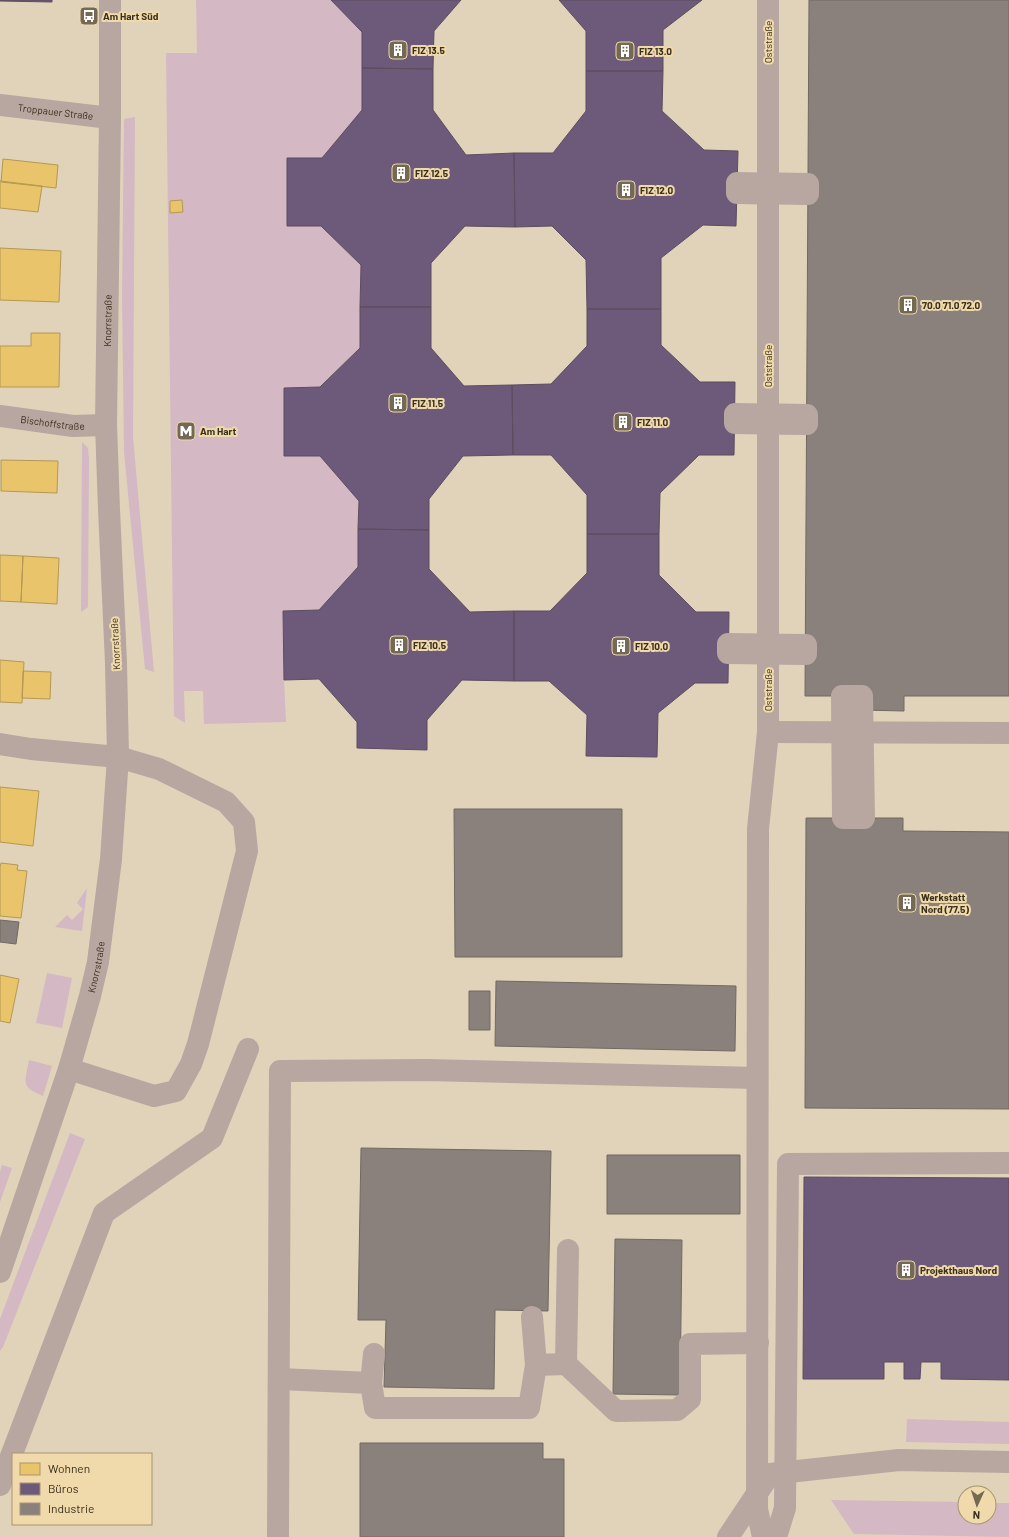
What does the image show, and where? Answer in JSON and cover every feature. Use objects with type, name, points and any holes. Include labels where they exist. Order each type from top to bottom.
[{"type":"street","name":"Knorrstraße","points":[[0,1272],[69,1069],[90,996],[98,962],[112,859],[118,757],[116,663],[106,425],[110,0]]},
{"type":"street","name":"Oststraße","points":[[762,1537],[757,1509],[757,1078],[758,829],[768,732],[768,0]]},
{"type":"street","name":"Troppauer Straße","points":[[0,105],[110,118]]},
{"type":"street","name":"Bischoffstraße","points":[[0,416],[74,426],[106,425]]},
{"type":"street","points":[[842,696],[862,696],[864,818],[843,818],[842,696]]},
{"type":"street","points":[[768,732],[1009,733]]},
{"type":"street","points":[[0,744],[31,749],[118,757],[159,769],[226,802],[244,822],[247,850],[198,1044],[191,1064],[176,1091],[154,1096],[69,1069]]},
{"type":"street","points":[[12,1453],[104,1213],[212,1138],[248,1050]]},
{"type":"street","points":[[278,1537],[280,1071],[427,1070],[757,1078]]},
{"type":"street","points":[[776,1537],[785,1508],[788,1164],[1009,1163]]},
{"type":"street","points":[[566,1364],[568,1250]]},
{"type":"street","points":[[374,1354],[371,1383],[375,1408],[529,1408],[536,1365],[532,1317]]},
{"type":"street","points":[[536,1365],[566,1364],[616,1411],[677,1410],[690,1399],[690,1344],[758,1343]]},
{"type":"street","points":[[279,1379],[371,1383]]},
{"type":"street","points":[[0,1485],[12,1454]]},
{"type":"street","points":[[728,1537],[770,1474],[899,1460],[1009,1462]]},
{"type":"shaded area","points":[[196,0],[331,0],[362,32],[362,110],[322,158],[287,158],[287,226],[321,226],[361,265],[360,348],[320,387],[284,388],[285,456],[320,456],[359,501],[358,567],[284,680],[286,722],[204,724],[203,691],[184,691],[185,723],[174,716],[166,53],[197,53]]},
{"type":"shaded area","points":[[135,117],[133,437],[154,672],[145,669],[124,452],[122,296],[124,119]]},
{"type":"shaded area","points":[[82,442],[88,448],[89,459],[88,607],[81,612]]},
{"type":"shaded area","points":[[87,888],[82,931],[55,927],[67,915],[72,920],[83,909],[77,903]]},
{"type":"shaded area","points":[[47,973],[72,978],[62,1028],[36,1023]]},
{"type":"shaded area","points":[[29,1060],[52,1066],[43,1096],[31,1090],[27,1086],[26,1074]]},
{"type":"shaded area","points":[[70,1133],[85,1139],[3,1347],[0,1351],[0,1319]]},
{"type":"shaded area","points":[[2,1165],[12,1168],[0,1202],[0,1172]]},
{"type":"shaded area","points":[[907,1419],[1009,1422],[1009,1444],[906,1442]]},
{"type":"shaded area","points":[[831,1500],[957,1502],[957,1525],[997,1525],[997,1503],[1009,1503],[1009,1537],[854,1534]]},
{"type":"building: Wohnen","points":[[3,159],[58,165],[56,188],[1,182]]},
{"type":"building: Wohnen","points":[[0,181],[42,186],[38,212],[0,208]]},
{"type":"building: Wohnen","points":[[182,200],[183,212],[170,213],[170,201]]},
{"type":"building: Wohnen","points":[[0,248],[61,251],[59,302],[0,300]]},
{"type":"building: Wohnen","points":[[31,333],[60,333],[59,387],[0,387],[0,346],[31,346]]},
{"type":"building: Wohnen","points":[[1,460],[58,461],[57,493],[1,491]]},
{"type":"building: Wohnen","points":[[0,555],[23,556],[21,602],[0,601]]},
{"type":"building: Wohnen","points":[[23,556],[59,558],[57,604],[21,602]]},
{"type":"building: Wohnen","points":[[0,660],[24,662],[22,703],[0,702]]},
{"type":"building: Wohnen","points":[[23,671],[51,672],[50,699],[22,698]]},
{"type":"building: Wohnen","points":[[0,787],[39,791],[33,846],[0,842]]},
{"type":"building: Wohnen","points":[[1,863],[18,865],[17,870],[27,871],[21,918],[0,916]]},
{"type":"building: Wohnen","points":[[0,975],[19,979],[10,1023],[0,1021]]},
{"type":"building: Büros","points":[[52,0],[52,2],[0,1]]},
{"type":"building: Büros","name":"FIZ 13.5","points":[[331,0],[461,0],[434,31],[433,69],[362,68],[362,32]]},
{"type":"building: Büros","name":"FIZ 13.0","points":[[559,0],[702,0],[663,30],[663,71],[586,71],[586,31]]},
{"type":"building: Büros","name":"FIZ 12.5","points":[[362,68],[433,69],[433,110],[466,155],[514,153],[515,227],[465,226],[431,263],[431,307],[360,307],[361,265],[321,226],[287,226],[287,158],[322,158],[362,110]]},
{"type":"building: Büros","name":"FIZ 12.0","points":[[586,71],[663,71],[662,111],[704,150],[738,151],[736,226],[703,225],[661,258],[661,309],[587,309],[586,260],[552,226],[515,227],[514,153],[553,153],[586,111]]},
{"type":"building: Büros","name":"FIZ 11.5","points":[[360,307],[431,307],[431,348],[464,386],[512,385],[513,455],[463,456],[429,499],[429,530],[358,529],[359,501],[320,456],[284,456],[284,388],[320,387],[360,348]]},
{"type":"building: Büros","name":"FIZ 11.0","points":[[587,309],[661,309],[661,345],[700,382],[735,382],[734,455],[699,455],[660,493],[659,534],[587,534],[587,495],[551,455],[513,455],[512,385],[551,384],[587,346]]},
{"type":"building: Büros","name":"FIZ 10.5","points":[[358,529],[429,530],[429,569],[470,612],[514,611],[514,681],[462,680],[427,720],[427,750],[357,748],[357,722],[319,679],[284,680],[283,611],[319,610],[358,567]]},
{"type":"building: Büros","name":"FIZ 10.0","points":[[587,534],[659,534],[659,575],[696,612],[729,612],[728,683],[695,683],[658,713],[657,757],[586,756],[587,715],[549,681],[514,681],[514,611],[550,611],[587,573]]},
{"type":"building: Büros","name":"Projekthaus Nord","points":[[804,1177],[1009,1178],[1009,1380],[941,1379],[941,1362],[921,1362],[920,1379],[904,1379],[904,1362],[884,1362],[884,1379],[803,1379]]},
{"type":"building: Industrie","name":"70.0 71.0 72.0","points":[[809,0],[1009,0],[1009,696],[904,696],[904,711],[862,710],[862,696],[805,696]]},
{"type":"building: Industrie","points":[[454,809],[622,809],[622,957],[455,957]]},
{"type":"building: Industrie","name":"Werkstatt Nord (77.5)","points":[[806,818],[903,818],[903,831],[1009,832],[1009,1109],[805,1108]]},
{"type":"building: Industrie","points":[[0,920],[19,922],[16,944],[0,942]]},
{"type":"building: Industrie","points":[[496,981],[736,986],[735,1051],[495,1046]]},
{"type":"building: Industrie","points":[[469,991],[490,991],[490,1030],[469,1030]]},
{"type":"building: Industrie","points":[[361,1148],[551,1151],[548,1311],[495,1310],[494,1389],[384,1387],[386,1320],[358,1320]]},
{"type":"building: Industrie","points":[[607,1155],[740,1155],[740,1214],[607,1214]]},
{"type":"building: Industrie","points":[[615,1239],[682,1240],[680,1395],[613,1394]]},
{"type":"building: Industrie","points":[[360,1443],[543,1443],[543,1459],[564,1459],[564,1537],[360,1537]]},
{"type":"place","name":"Am Hart Süd","points":[[89,16]]},
{"type":"place","name":"FIZ 13.5","points":[[398,50]]},
{"type":"place","name":"FIZ 13.0","points":[[625,51]]},
{"type":"place","name":"FIZ 12.5","points":[[401,173]]},
{"type":"place","name":"FIZ 12.0","points":[[626,190]]},
{"type":"place","name":"70.0 71.0 72.0","points":[[908,305]]},
{"type":"place","name":"FIZ 11.5","points":[[398,403]]},
{"type":"place","name":"FIZ 11.0","points":[[623,422]]},
{"type":"place","name":"Am Hart","points":[[186,431]]},
{"type":"place","name":"FIZ 10.5","points":[[399,645]]},
{"type":"place","name":"FIZ 10.0","points":[[621,646]]},
{"type":"place","name":"Werkstatt Nord (77.5)","points":[[907,903]]},
{"type":"place","name":"Projekthaus Nord","points":[[906,1270]]}]
